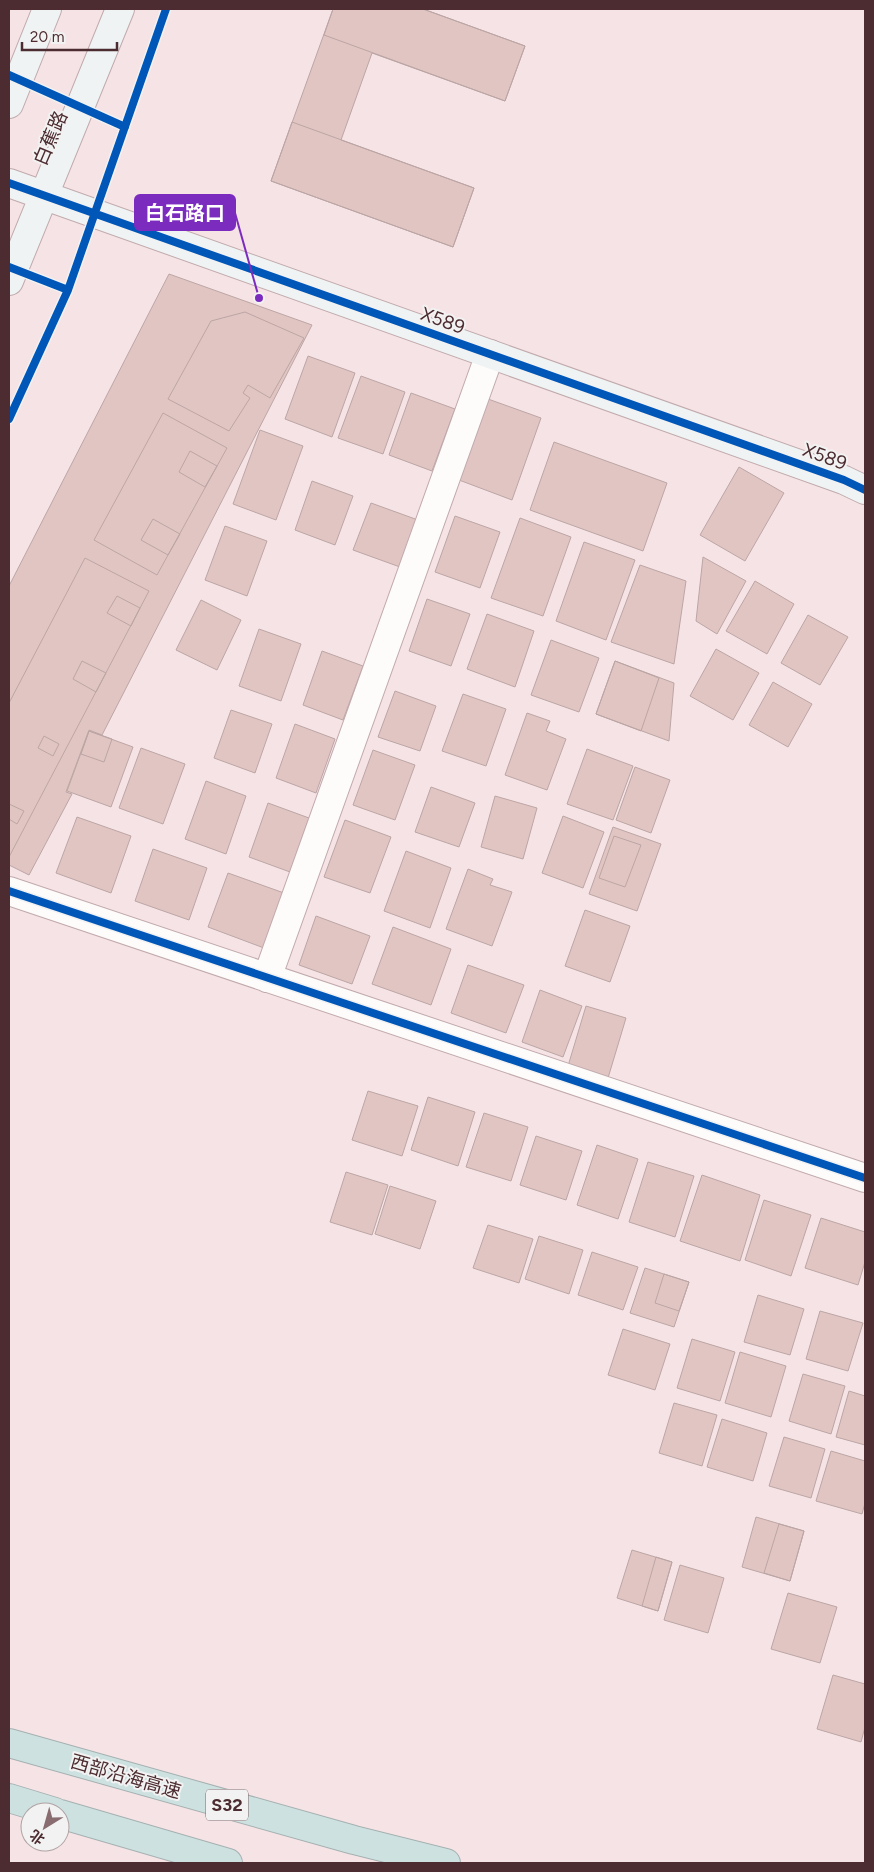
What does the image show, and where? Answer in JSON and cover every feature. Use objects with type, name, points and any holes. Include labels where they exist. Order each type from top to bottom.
[{"type":"highway","name":"西部沿海高速","points":[[9,1743],[344,1838],[446,1863]]},
{"type":"highway","points":[[9,1798],[22,1802]]},
{"type":"highway","points":[[70,1817],[228,1863]]},
{"type":"street","points":[[9,104],[47,9]]},
{"type":"street","name":"白蕉路","points":[[9,282],[120,9]]},
{"type":"street","name":"X589","points":[[9,184],[844,480],[865,490]]},
{"type":"street","points":[[267,978],[490,354]]},
{"type":"street","points":[[9,891],[865,1178]]},
{"type":"building","points":[[333,9],[423,9],[525,46],[505,101],[324,35]]},
{"type":"building","points":[[333,9],[423,9],[525,46],[505,101],[372,53],[341,140],[474,188],[453,247],[271,181]]},
{"type":"building","points":[[292,122],[474,188],[453,247],[271,181]]},
{"type":"building","points":[[169,274],[312,325],[102,735],[89,730],[66,792],[72,794],[29,875],[9,865],[9,586]]},
{"type":"building","points":[[245,312],[304,338],[270,398],[248,385],[243,393],[250,398],[229,431],[168,399],[211,321]]},
{"type":"building","points":[[308,356],[355,373],[332,437],[285,419]]},
{"type":"building","points":[[361,376],[405,392],[383,454],[338,438]]},
{"type":"building","points":[[411,393],[455,409],[432,471],[389,455]]},
{"type":"building","points":[[488,399],[541,418],[512,500],[459,480]]},
{"type":"building","points":[[163,413],[227,448],[157,575],[94,540]]},
{"type":"building","points":[[260,430],[303,446],[276,520],[233,504]]},
{"type":"building","points":[[554,442],[667,483],[643,551],[530,510]]},
{"type":"building","points":[[190,451],[217,466],[205,487],[179,472]]},
{"type":"building","points":[[739,467],[784,493],[745,561],[700,535]]},
{"type":"building","points":[[312,481],[353,496],[335,545],[295,530]]},
{"type":"building","points":[[371,503],[418,520],[400,567],[353,550]]},
{"type":"building","points":[[455,516],[500,532],[480,588],[435,572]]},
{"type":"building","points":[[520,518],[571,537],[543,616],[491,598]]},
{"type":"building","points":[[153,519],[180,534],[168,555],[141,540]]},
{"type":"building","points":[[225,526],[267,541],[247,596],[205,580]]},
{"type":"building","points":[[584,542],[635,560],[606,640],[556,621]]},
{"type":"building","points":[[703,557],[746,581],[717,634],[696,621]]},
{"type":"building","points":[[85,558],[149,591],[9,857],[9,703]]},
{"type":"building","points":[[640,565],[686,581],[674,664],[611,642]]},
{"type":"building","points":[[755,581],[794,604],[767,654],[726,631]]},
{"type":"building","points":[[117,596],[140,608],[131,626],[107,613]]},
{"type":"building","points":[[427,599],[470,614],[451,666],[409,651]]},
{"type":"building","points":[[201,600],[241,620],[217,670],[176,650]]},
{"type":"building","points":[[487,614],[534,631],[515,687],[467,669]]},
{"type":"building","points":[[808,615],[848,637],[820,685],[781,663]]},
{"type":"building","points":[[259,629],[301,644],[281,701],[239,686]]},
{"type":"building","points":[[551,640],[599,658],[579,712],[531,695]]},
{"type":"building","points":[[716,649],[759,673],[733,720],[690,696]]},
{"type":"building","points":[[322,651],[363,666],[343,720],[303,705]]},
{"type":"building","points":[[82,661],[106,673],[96,692],[73,679]]},
{"type":"building","points":[[615,661],[674,683],[669,741],[596,714]]},
{"type":"building","points":[[615,661],[659,678],[641,731],[596,714]]},
{"type":"building","points":[[773,682],[812,704],[788,747],[749,725]]},
{"type":"building","points":[[395,691],[436,706],[420,751],[378,737]]},
{"type":"building","points":[[463,694],[506,709],[486,766],[442,751]]},
{"type":"building","points":[[231,710],[272,724],[255,773],[214,758]]},
{"type":"building","points":[[527,713],[550,721],[546,731],[566,739],[547,790],[505,775]]},
{"type":"building","points":[[295,724],[335,739],[316,793],[276,778]]},
{"type":"building","points":[[89,731],[112,739],[104,762],[81,754]]},
{"type":"building","points":[[89,731],[133,747],[111,807],[67,791]]},
{"type":"building","points":[[44,736],[59,744],[53,756],[38,748]]},
{"type":"building","points":[[141,748],[185,764],[163,824],[119,808]]},
{"type":"building","points":[[587,749],[633,766],[613,820],[567,804]]},
{"type":"building","points":[[373,750],[415,765],[395,820],[353,805]]},
{"type":"building","points":[[635,767],[670,780],[651,833],[616,820]]},
{"type":"building","points":[[206,781],[246,796],[226,854],[185,839]]},
{"type":"building","points":[[431,787],[475,803],[459,847],[415,832]]},
{"type":"building","points":[[495,796],[537,808],[523,859],[481,847]]},
{"type":"building","points":[[268,803],[309,818],[290,872],[249,857]]},
{"type":"building","points":[[9,804],[24,811],[17,824],[9,819]]},
{"type":"building","points":[[563,816],[604,832],[583,888],[542,873]]},
{"type":"building","points":[[77,817],[131,836],[111,893],[56,873]]},
{"type":"building","points":[[345,820],[391,837],[370,893],[324,877]]},
{"type":"building","points":[[613,827],[661,844],[637,911],[589,894]]},
{"type":"building","points":[[614,836],[641,845],[625,887],[599,878]]},
{"type":"building","points":[[153,849],[207,868],[189,920],[135,901]]},
{"type":"building","points":[[406,851],[451,868],[430,928],[384,911]]},
{"type":"building","points":[[468,869],[493,879],[490,885],[512,892],[492,946],[446,929]]},
{"type":"building","points":[[228,873],[284,893],[264,948],[208,927]]},
{"type":"building","points":[[585,910],[630,926],[610,982],[565,966]]},
{"type":"building","points":[[316,916],[370,936],[352,984],[299,965]]},
{"type":"building","points":[[393,927],[451,949],[431,1005],[372,984]]},
{"type":"building","points":[[468,965],[524,985],[506,1033],[451,1013]]},
{"type":"building","points":[[540,990],[582,1006],[563,1057],[522,1042]]},
{"type":"building","points":[[586,1006],[626,1018],[608,1078],[568,1066]]},
{"type":"building","points":[[368,1091],[418,1106],[402,1156],[352,1140]]},
{"type":"building","points":[[428,1097],[475,1112],[458,1166],[411,1150]]},
{"type":"building","points":[[484,1113],[528,1127],[511,1181],[466,1167]]},
{"type":"building","points":[[536,1136],[582,1151],[566,1200],[520,1185]]},
{"type":"building","points":[[597,1145],[638,1159],[618,1219],[577,1205]]},
{"type":"building","points":[[648,1162],[694,1176],[675,1237],[629,1222]]},
{"type":"building","points":[[346,1172],[388,1185],[372,1235],[330,1222]]},
{"type":"building","points":[[702,1175],[760,1195],[740,1261],[680,1241]]},
{"type":"building","points":[[390,1186],[436,1201],[420,1249],[375,1234]]},
{"type":"building","points":[[764,1200],[811,1215],[791,1276],[745,1260]]},
{"type":"building","points":[[821,1218],[865,1232],[865,1262],[858,1285],[805,1268]]},
{"type":"building","points":[[488,1225],[533,1239],[519,1283],[473,1268]]},
{"type":"building","points":[[539,1236],[583,1250],[569,1294],[525,1279]]},
{"type":"building","points":[[592,1252],[638,1267],[623,1310],[578,1295]]},
{"type":"building","points":[[645,1268],[689,1282],[674,1327],[630,1313]]},
{"type":"building","points":[[664,1274],[689,1282],[679,1311],[655,1303]]},
{"type":"building","points":[[758,1295],[804,1309],[790,1355],[744,1342]]},
{"type":"building","points":[[820,1311],[863,1323],[848,1371],[806,1359]]},
{"type":"building","points":[[623,1329],[670,1344],[655,1390],[608,1375]]},
{"type":"building","points":[[692,1339],[735,1352],[720,1401],[677,1388]]},
{"type":"building","points":[[740,1352],[786,1366],[771,1417],[725,1403]]},
{"type":"building","points":[[803,1374],[845,1386],[831,1434],[789,1421]]},
{"type":"building","points":[[849,1391],[865,1396],[865,1445],[836,1437]]},
{"type":"building","points":[[674,1403],[717,1415],[702,1466],[659,1453]]},
{"type":"building","points":[[722,1419],[767,1433],[753,1481],[707,1467]]},
{"type":"building","points":[[784,1437],[825,1449],[811,1498],[769,1486]]},
{"type":"building","points":[[831,1451],[865,1461],[865,1503],[862,1514],[816,1501]]},
{"type":"building","points":[[756,1517],[804,1531],[790,1581],[742,1567]]},
{"type":"building","points":[[779,1524],[804,1531],[790,1581],[764,1573]]},
{"type":"building","points":[[632,1550],[672,1562],[658,1611],[617,1598]]},
{"type":"building","points":[[656,1557],[672,1562],[658,1611],[642,1606]]},
{"type":"building","points":[[680,1565],[724,1578],[708,1633],[664,1620]]},
{"type":"building","points":[[788,1593],[837,1607],[820,1663],[771,1649]]},
{"type":"building","points":[[833,1675],[865,1684],[865,1727],[861,1742],[817,1729]]},
{"type":"cycle path","points":[[9,419],[68,290],[166,9]]},
{"type":"cycle path","points":[[9,75],[125,127]]},
{"type":"cycle path","points":[[9,183],[844,480],[865,490]]},
{"type":"cycle path","points":[[9,267],[68,290]]},
{"type":"cycle path","points":[[9,891],[865,1178]]},
{"type":"place","name":"白石路口","points":[[259,298]]}]
